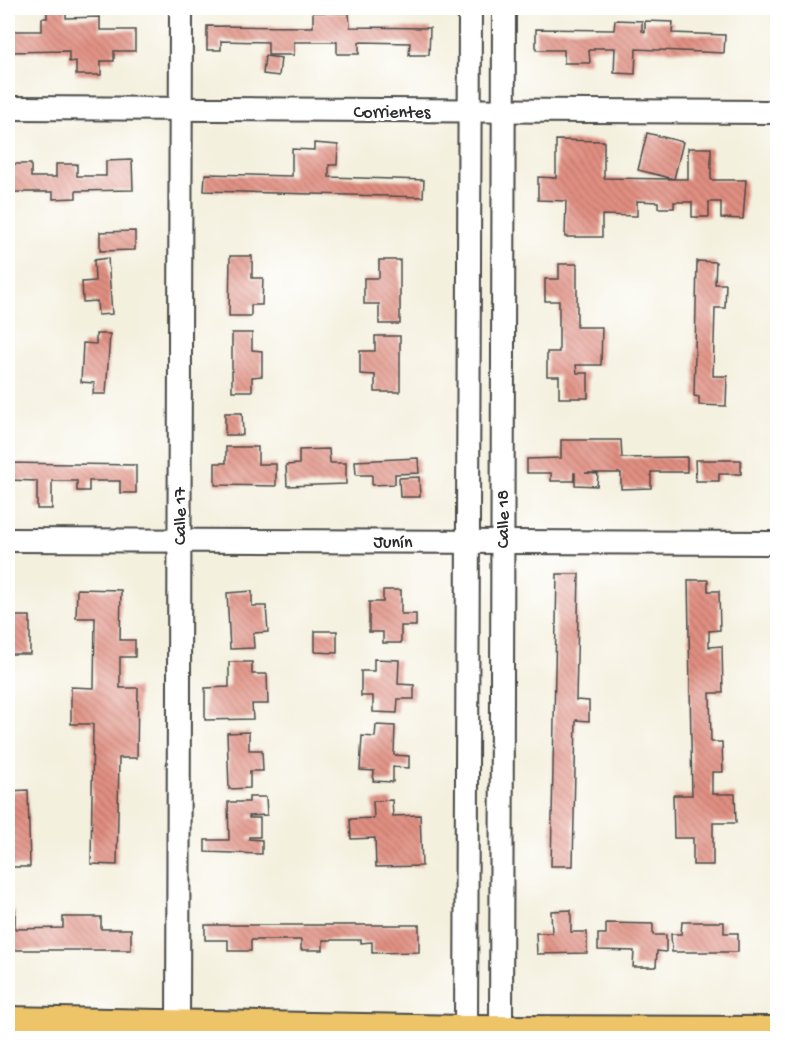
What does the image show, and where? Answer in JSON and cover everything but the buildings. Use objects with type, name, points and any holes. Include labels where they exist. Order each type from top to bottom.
[{"type":"main road","points":[[8,1021],[466,1030],[777,1031]]},
{"type":"street","name":"Calle 17","points":[[178,1024],[181,8]]},
{"type":"street","name":"Calle 18","points":[[466,1030],[470,8]]},
{"type":"street","name":"Calle 18","points":[[501,1030],[504,8]]},
{"type":"street","name":"Corrientes","points":[[8,108],[777,112]]},
{"type":"street","name":"Junín","points":[[8,540],[777,543]]}]
